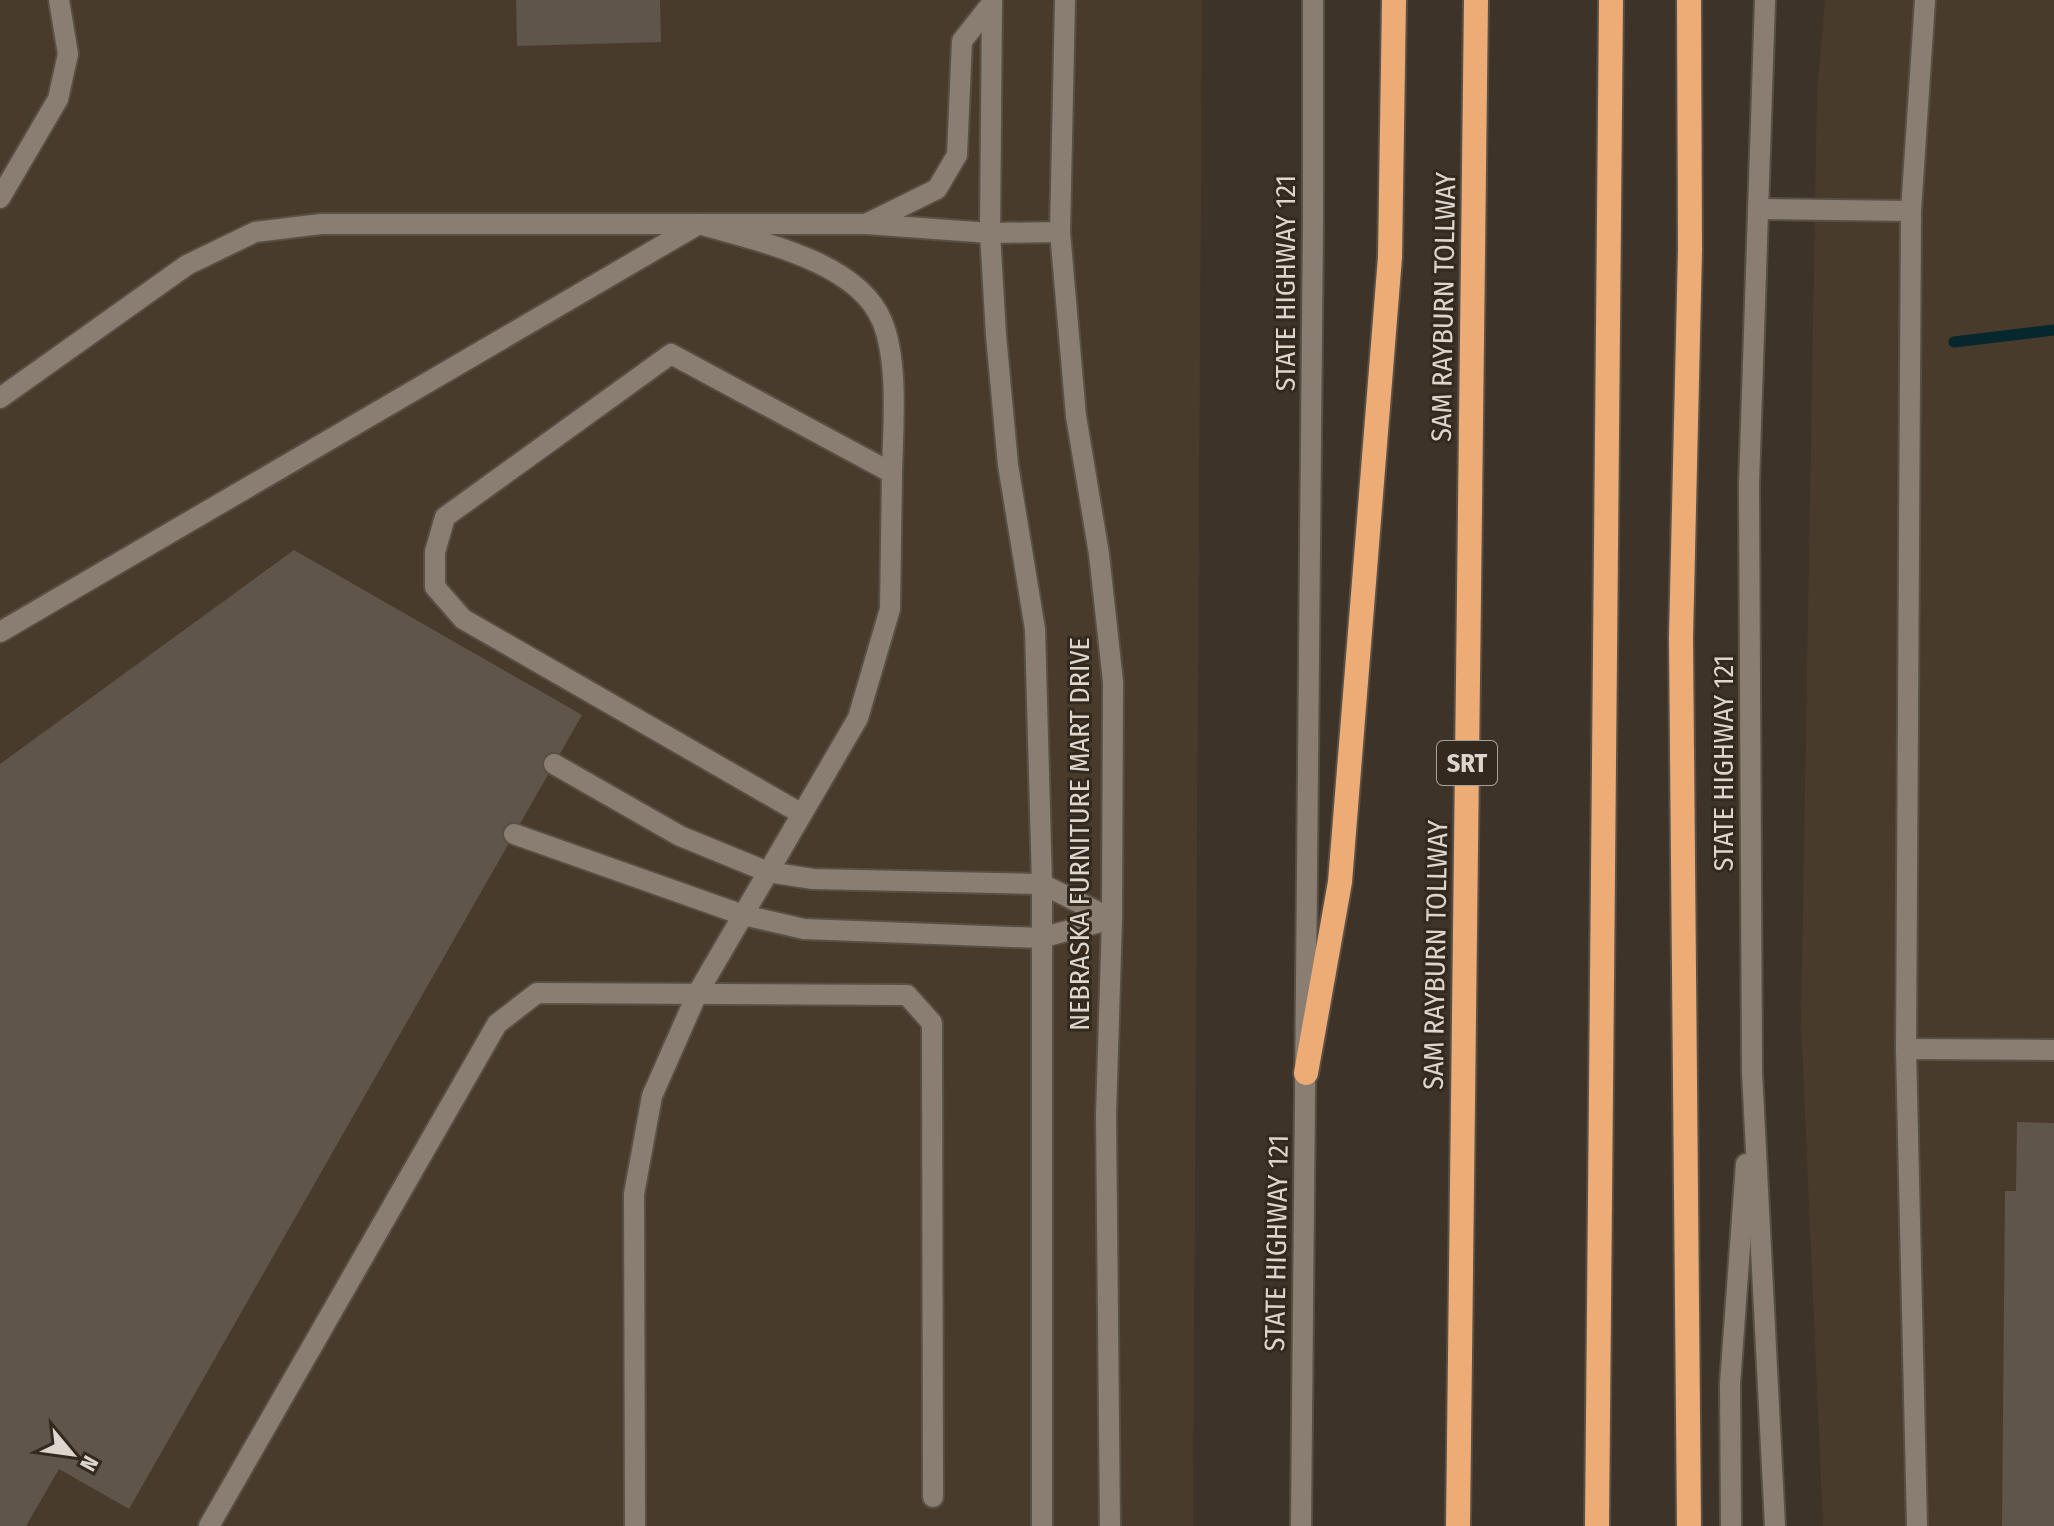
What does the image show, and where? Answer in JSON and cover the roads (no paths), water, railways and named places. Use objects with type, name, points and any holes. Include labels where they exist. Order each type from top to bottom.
[{"type":"highway","points":[[1306,1073],[1342,866],[1390,257],[1394,0]]},
{"type":"highway","name":"SAM RAYBURN TOLLWAY","points":[[1458,1526],[1476,0]]},
{"type":"highway","points":[[1597,1526],[1611,0]]},
{"type":"highway","points":[[1689,0],[1690,250],[1681,638],[1689,1526]]},
{"type":"main road","points":[[0,198],[58,99],[68,54],[59,0]]},
{"type":"main road","name":"NEBRASKA FURNITURE MART DRIVE","points":[[1065,0],[1060,232],[1076,416],[1099,554],[1113,682],[1112,919],[1106,1115],[1110,1526]]},
{"type":"main road","name":"STATE HIGHWAY 121","points":[[1301,1526],[1313,0]]},
{"type":"main road","name":"STATE HIGHWAY 121","points":[[1765,0],[1749,484],[1752,1072],[1775,1526]]},
{"type":"main road","points":[[1917,1526],[1906,1049],[1911,211],[1925,0]]},
{"type":"main road","points":[[866,224],[937,189],[957,155],[962,41],[992,2]]},
{"type":"main road","name":"NEBRASKA FURNITURE MART DRIVE","points":[[992,2],[990,233],[996,335],[1008,465],[1035,629],[1042,884],[1042,1526]]},
{"type":"main road","points":[[1758,209],[1911,211]]},
{"type":"main road","points":[[0,398],[187,265],[255,232],[321,224],[866,224],[990,233],[1060,232]]},
{"type":"main road","points":[[0,632],[699,224],[802,255],[851,282],[873,303],[884,323],[893,376],[890,609],[858,718],[697,994],[652,1096],[634,1194],[635,1526]]},
{"type":"main road","points":[[802,814],[463,619],[435,587],[435,552],[445,517],[671,354],[892,473]]},
{"type":"main road","points":[[554,764],[680,836],[768,872],[813,879],[1042,884],[1112,919]]},
{"type":"main road","points":[[514,834],[743,915],[804,929],[1040,938],[1112,919]]},
{"type":"main road","points":[[209,1526],[497,1024],[537,993],[907,995],[932,1023],[933,1497]]},
{"type":"main road","points":[[1906,1049],[2054,1050]]},
{"type":"main road","points":[[1731,1526],[1730,1384],[1752,1072]]},
{"type":"waterway","points":[[1954,342],[2054,330]]}]
